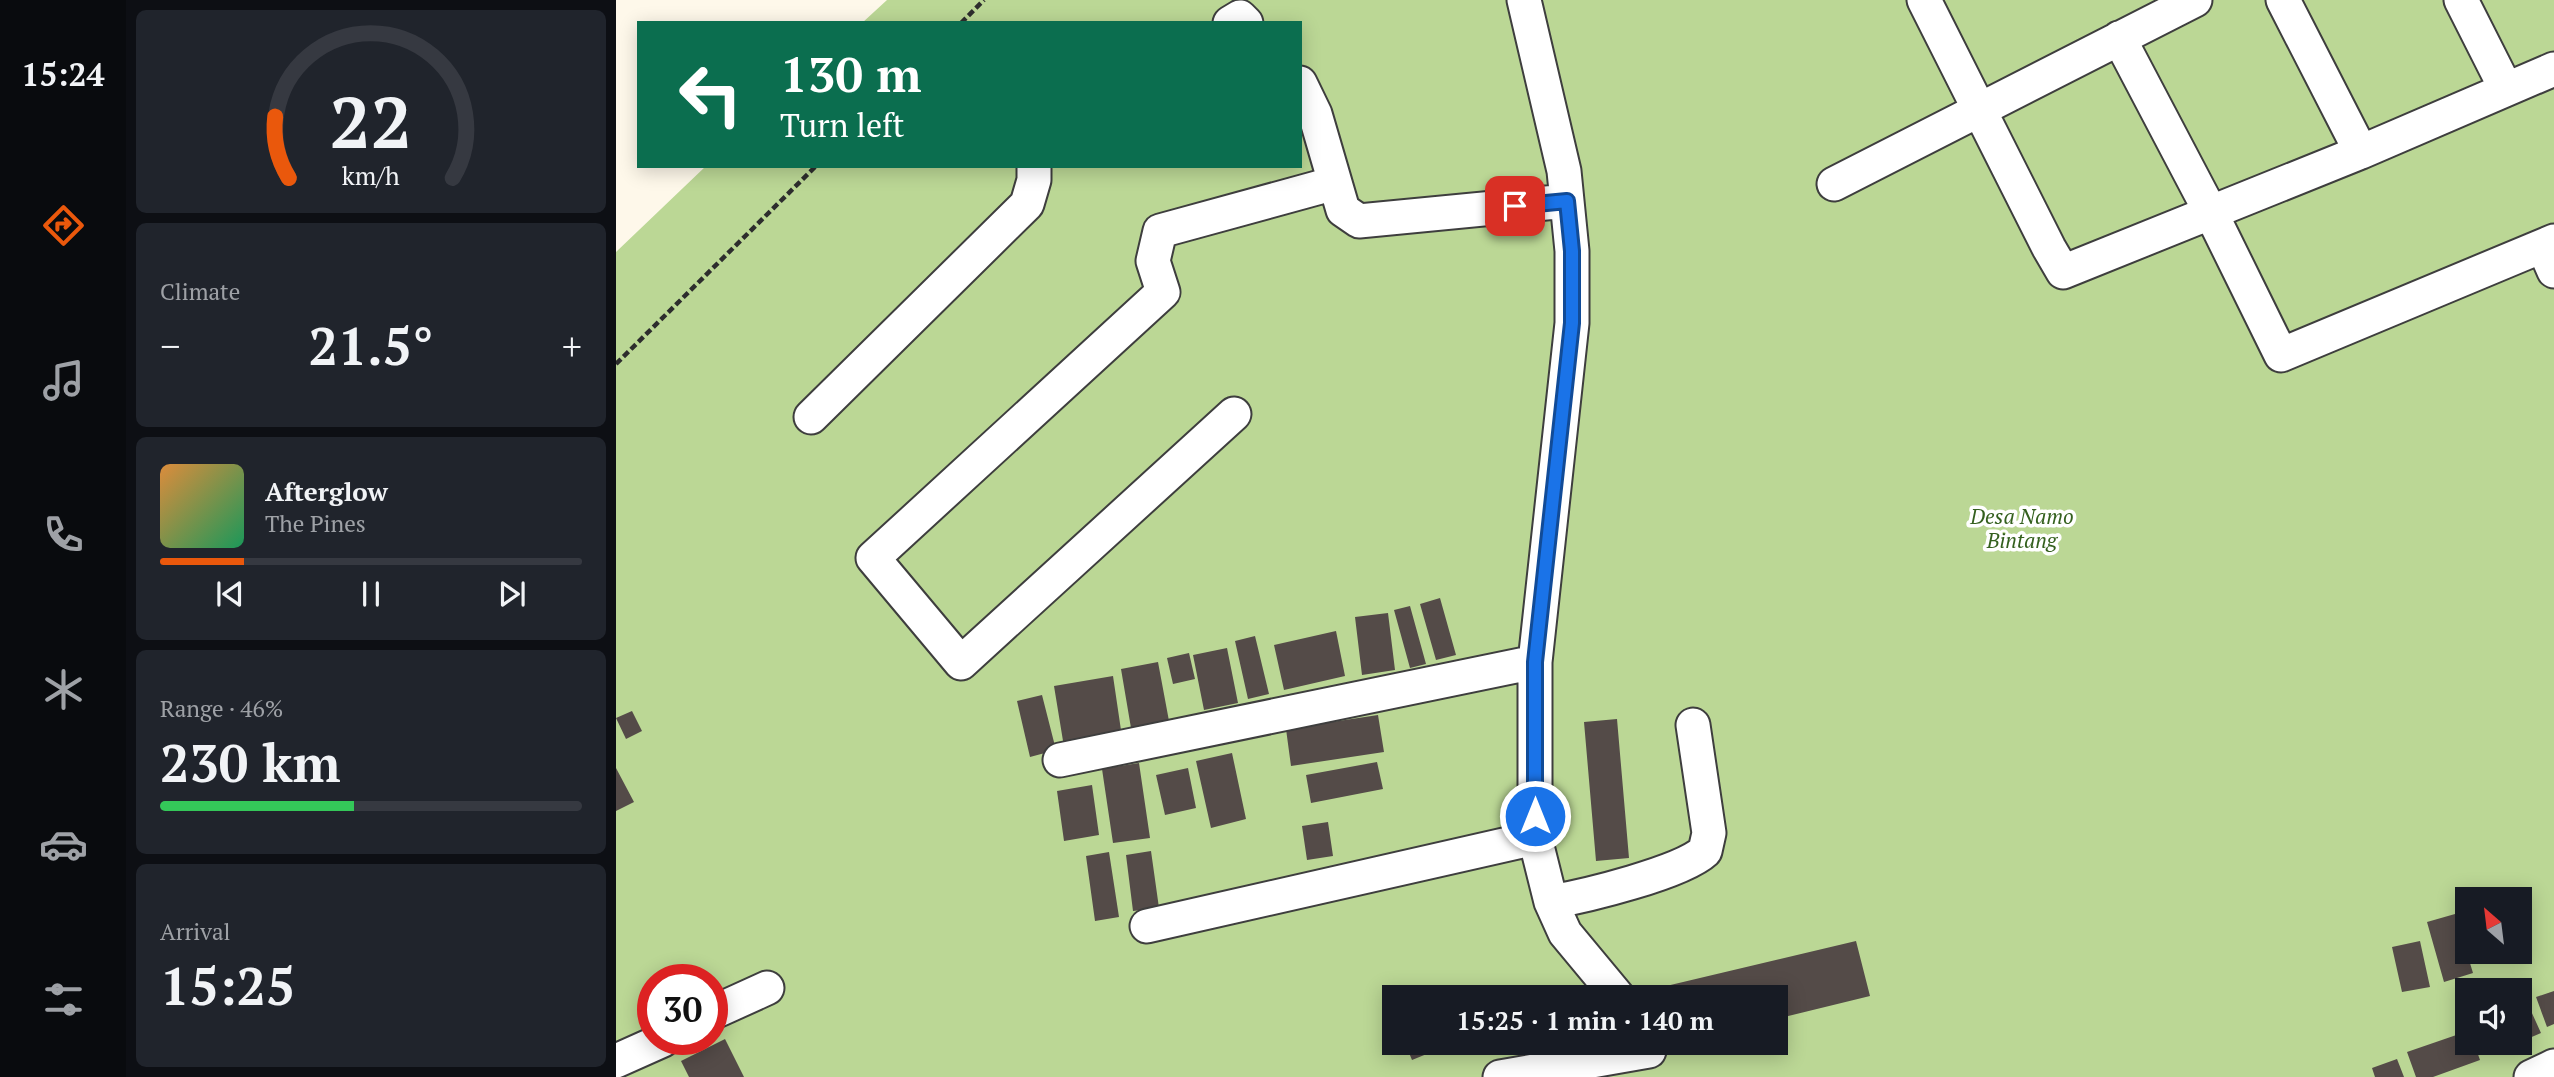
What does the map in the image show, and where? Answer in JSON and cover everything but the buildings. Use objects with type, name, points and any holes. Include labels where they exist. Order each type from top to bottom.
[{"type":"street","points":[[1524,0],[1564,171],[1572,251],[1572,323],[1535,662],[1535,838],[1551,902],[1566,933],[1608,985]]},
{"type":"street","points":[[1924,0],[2063,272],[2361,152],[2554,69]]},
{"type":"street","points":[[1834,184],[2195,0]]},
{"type":"street","points":[[2283,0],[2361,152]]},
{"type":"street","points":[[2461,0],[2506,89]]},
{"type":"street","points":[[2119,38],[2211,213],[2281,355],[2550,253]]},
{"type":"street","points":[[1302,87],[1315,114],[1343,210],[1359,220],[1567,201]]},
{"type":"street","points":[[811,416],[1027,204],[1034,180],[1034,168]]},
{"type":"street","points":[[1234,414],[961,663],[873,558],[1163,292],[1153,261],[1160,231],[1335,183]]},
{"type":"street","points":[[1060,760],[1535,662]]},
{"type":"street","points":[[1551,902],[1581,897],[1643,878],[1688,861],[1704,851],[1709,833],[1693,725]]},
{"type":"street","points":[[1147,926],[1535,838]]},
{"type":"street","points":[[728,1006],[767,988]]},
{"type":"street","points":[[1500,1077],[1651,1057]]},
{"type":"street","points":[[2530,1077],[2554,1066]]},
{"type":"path","points":[[963,21],[984,0]]},
{"type":"path","points":[[616,364],[814,168]]},
{"type":"green space","name":"Desa Namo Bintang","points":[[887,0],[2554,0],[2554,1077],[616,1077],[616,252],[704,168],[1302,168],[1302,21],[864,21]]},
{"type":"route","points":[[1515,206],[1567,201],[1572,251],[1572,323],[1535,662],[1535,816]]}]
